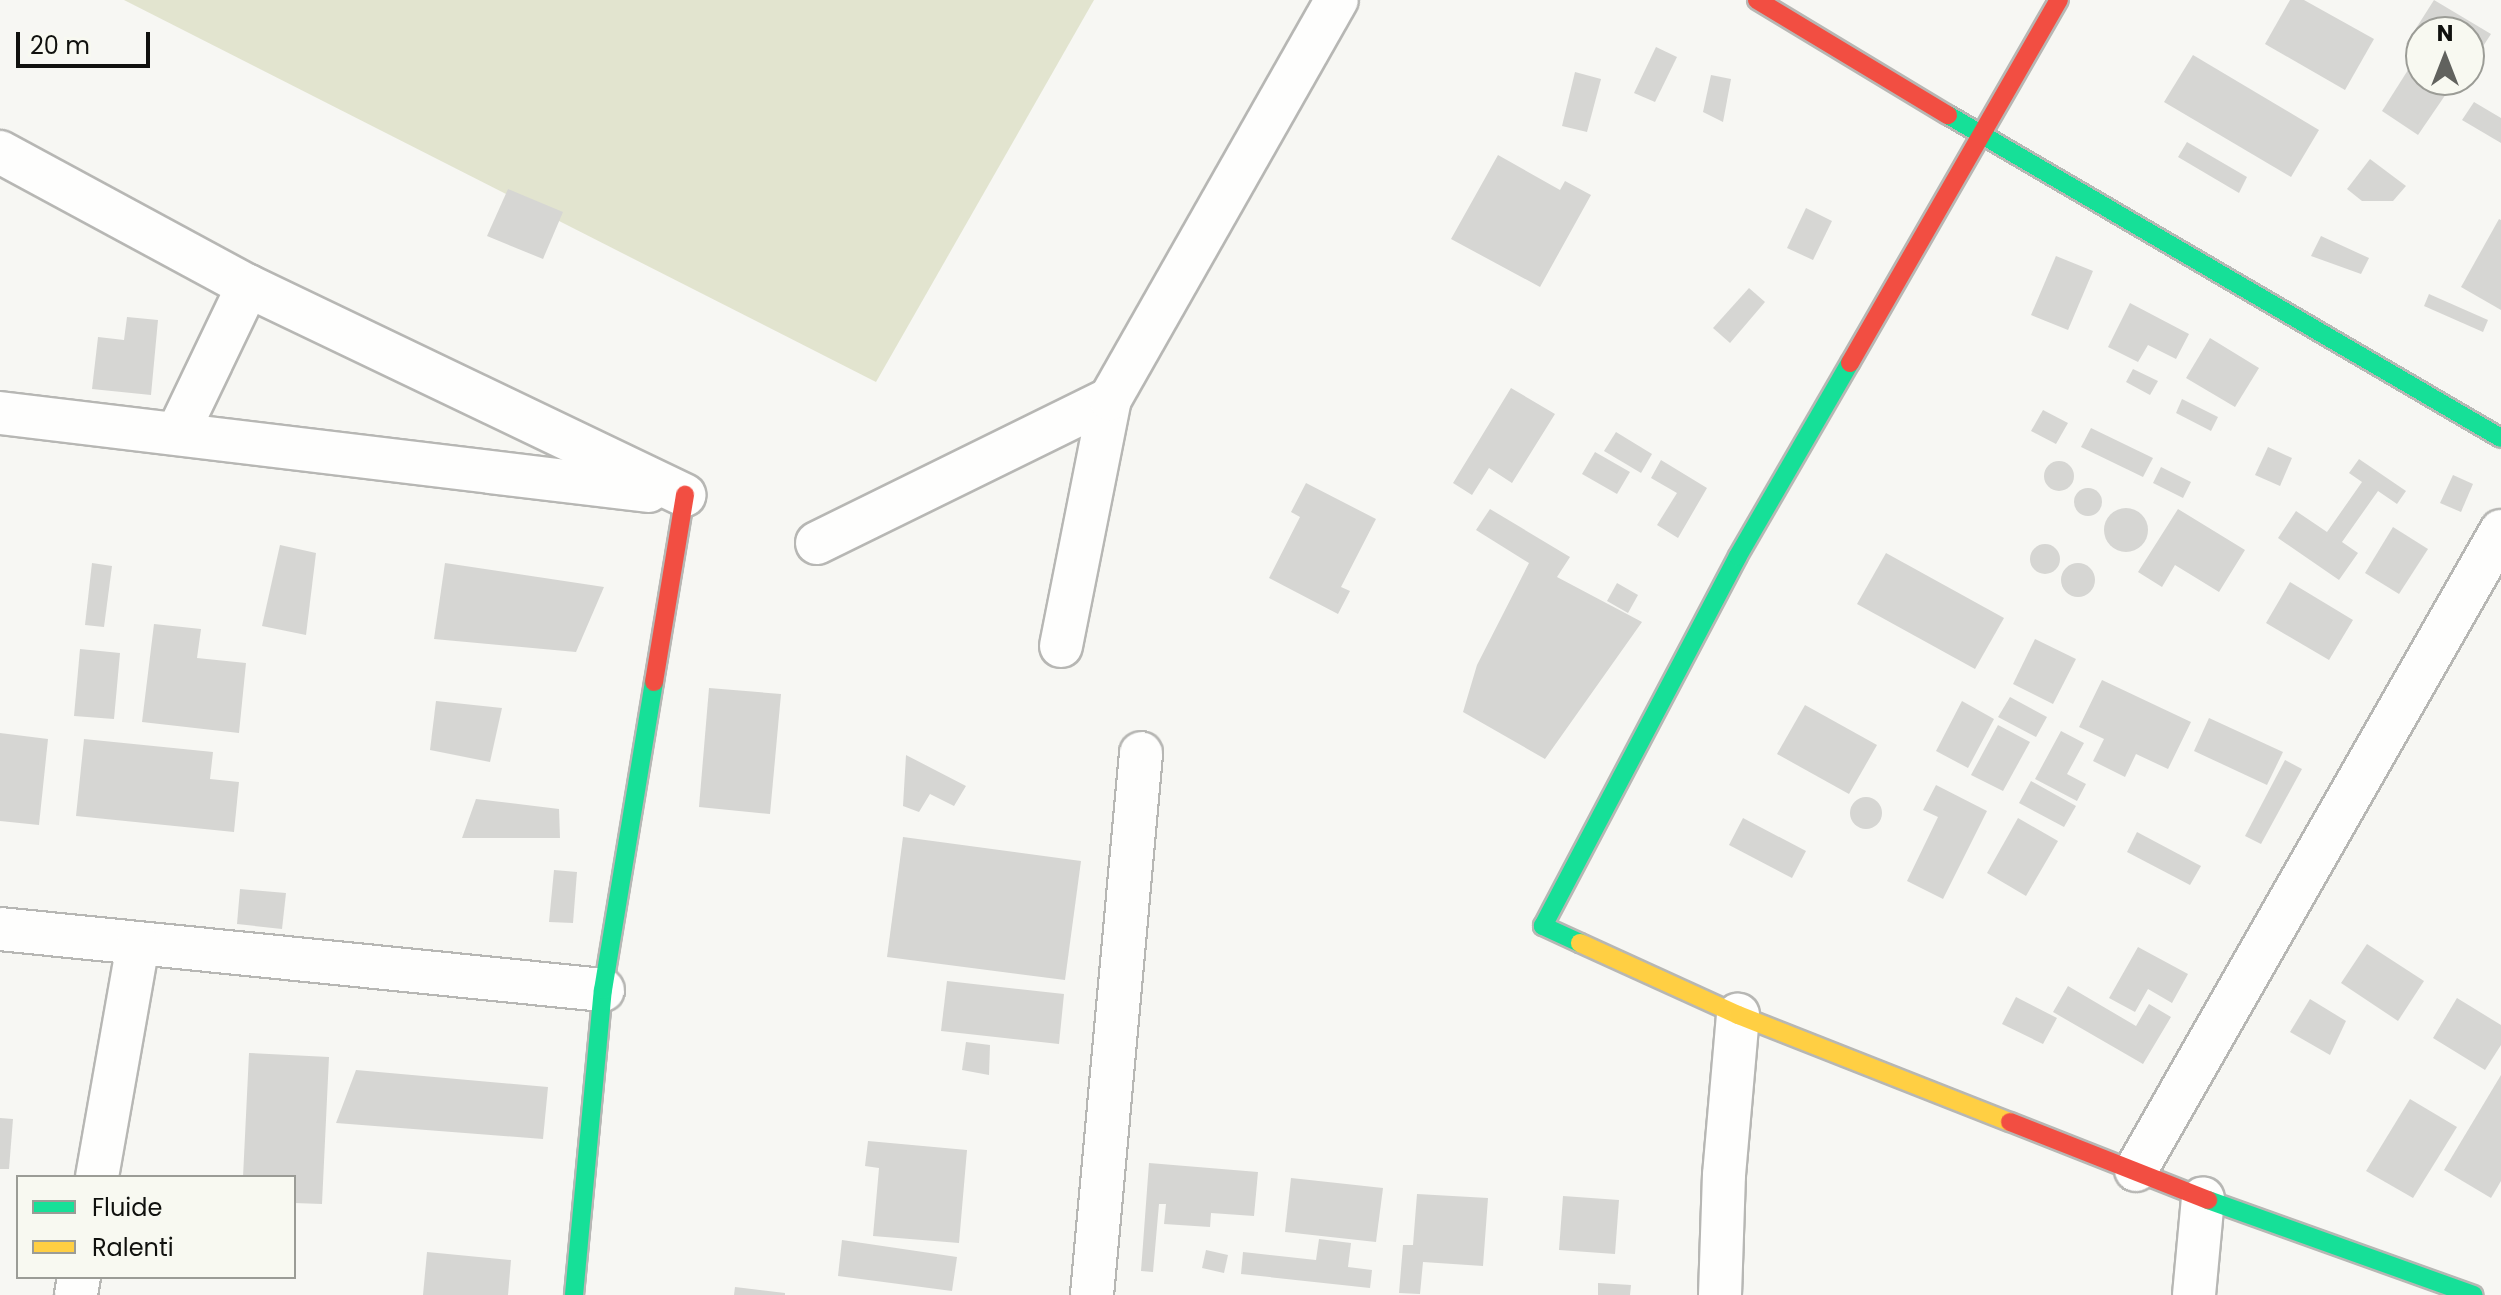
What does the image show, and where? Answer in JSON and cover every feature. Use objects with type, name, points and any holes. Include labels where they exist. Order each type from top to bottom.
[{"type":"street","points":[[1061,646],[1110,399],[1337,0]]},
{"type":"street","points":[[1757,0],[1981,135],[2501,438]]},
{"type":"street","points":[[2059,0],[1738,556],[1543,926],[1738,1015],[2203,1198],[2473,1295]]},
{"type":"street","points":[[0,152],[248,286],[685,495]]},
{"type":"street","points":[[178,432],[248,286]]},
{"type":"street","points":[[817,543],[1110,399]]},
{"type":"street","points":[[0,413],[685,495]]},
{"type":"street","points":[[574,1295],[603,990],[685,495]]},
{"type":"street","points":[[2136,1170],[2501,531]]},
{"type":"street","points":[[1092,1295],[1141,753]]},
{"type":"street","points":[[0,929],[603,990]]},
{"type":"street","points":[[97,1175],[138,945]]},
{"type":"street","points":[[1720,1295],[1724,1175],[1738,1015]]},
{"type":"street","points":[[2194,1295],[2203,1198]]},
{"type":"green space","points":[[124,0],[1094,0],[876,382]]},
{"type":"building","points":[[2290,0],[2304,0],[2374,39],[2345,90],[2265,44]]},
{"type":"building","points":[[2434,0],[2461,16],[2424,16]]},
{"type":"building","points":[[1656,47],[1677,57],[1655,102],[1634,93]]},
{"type":"building","points":[[2193,55],[2319,130],[2291,177],[2164,102]]},
{"type":"building","points":[[1575,72],[1601,79],[1587,132],[1562,126]]},
{"type":"building","points":[[1711,75],[1731,79],[1723,122],[1703,112]]},
{"type":"building","points":[[2405,75],[2405,96],[2445,96],[2418,135],[2382,111]]},
{"type":"building","points":[[2474,102],[2501,118],[2501,143],[2462,120]]},
{"type":"building","points":[[2187,142],[2247,177],[2239,193],[2178,157]]},
{"type":"building","points":[[1498,155],[1560,190],[1565,181],[1591,195],[1540,287],[1451,239]]},
{"type":"building","points":[[2370,159],[2406,186],[2393,201],[2362,201],[2347,189]]},
{"type":"building","points":[[508,189],[563,212],[543,259],[487,236]]},
{"type":"building","points":[[1806,208],[1832,221],[1813,260],[1787,248]]},
{"type":"building","points":[[2501,220],[2501,310],[2461,287]]},
{"type":"building","points":[[2321,236],[2369,258],[2361,274],[2311,256]]},
{"type":"building","points":[[2056,256],[2093,271],[2068,330],[2031,315]]},
{"type":"building","points":[[1749,288],[1765,302],[1730,343],[1713,328]]},
{"type":"building","points":[[2429,294],[2488,320],[2483,332],[2424,306]]},
{"type":"building","points":[[2130,303],[2189,334],[2176,359],[2148,345],[2138,362],[2108,347]]},
{"type":"building","points":[[127,317],[158,320],[151,395],[92,389],[98,337],[124,340]]},
{"type":"building","points":[[2210,338],[2259,368],[2235,407],[2186,378]]},
{"type":"building","points":[[2133,369],[2158,381],[2150,395],[2126,382]]},
{"type":"building","points":[[1511,388],[1555,414],[1512,483],[1489,468],[1472,495],[1453,483]]},
{"type":"building","points":[[2182,399],[2218,417],[2211,431],[2176,413]]},
{"type":"building","points":[[2043,410],[2068,423],[2056,444],[2031,431]]},
{"type":"building","points":[[2091,428],[2153,458],[2143,477],[2081,447]]},
{"type":"building","points":[[1616,432],[1652,454],[1641,473],[1604,451]]},
{"type":"building","points":[[2268,447],[2292,458],[2280,486],[2255,475]]},
{"type":"building","points":[[1595,452],[1630,472],[1617,494],[1582,474]]},
{"type":"building","points":[[2359,459],[2406,491],[2397,504],[2378,491],[2342,542],[2358,553],[2339,580],[2278,538],[2296,511],[2327,532],[2362,482],[2349,473]]},
{"type":"building","points":[[1661,460],[1707,488],[1678,538],[1657,525],[1677,493],[1651,478]]},
{"type":"building","points":[[2059,461],[2069,466],[2074,476],[2069,486],[2059,491],[2049,486],[2044,476],[2049,466]]},
{"type":"building","points":[[2161,467],[2191,482],[2183,498],[2153,483]]},
{"type":"building","points":[[2453,475],[2473,484],[2461,512],[2440,503]]},
{"type":"building","points":[[1306,483],[1376,519],[1341,587],[1350,591],[1338,614],[1269,578],[1300,517],[1291,512]]},
{"type":"building","points":[[2088,488],[2098,492],[2102,502],[2098,512],[2088,516],[2078,512],[2074,502],[2078,492]]},
{"type":"building","points":[[2126,508],[2141,515],[2148,530],[2141,545],[2126,552],[2111,545],[2104,530],[2111,515]]},
{"type":"building","points":[[1490,509],[1570,557],[1557,577],[1642,622],[1545,759],[1463,712],[1477,665],[1529,563],[1476,530]]},
{"type":"building","points":[[2178,509],[2245,550],[2219,592],[2175,565],[2162,587],[2138,572]]},
{"type":"building","points":[[2393,527],[2428,549],[2399,594],[2365,573]]},
{"type":"building","points":[[2045,544],[2051,545],[2059,553],[2059,565],[2051,573],[2045,574],[2039,573],[2031,565],[2030,559],[2031,553],[2039,545]]},
{"type":"building","points":[[280,545],[316,553],[306,635],[262,626]]},
{"type":"building","points":[[1886,553],[2004,618],[1975,669],[1857,604]]},
{"type":"building","points":[[92,563],[112,566],[104,627],[85,625]]},
{"type":"building","points":[[445,563],[604,587],[576,652],[434,639]]},
{"type":"building","points":[[2078,563],[2090,568],[2095,580],[2090,592],[2078,597],[2066,592],[2061,580],[2066,568]]},
{"type":"building","points":[[2290,582],[2353,620],[2329,660],[2266,623]]},
{"type":"building","points":[[1617,583],[1638,595],[1628,613],[1607,601]]},
{"type":"building","points":[[154,624],[201,629],[197,658],[246,663],[239,733],[142,722]]},
{"type":"building","points":[[2035,639],[2076,659],[2053,704],[2013,684]]},
{"type":"building","points":[[80,649],[120,653],[114,719],[74,716]]},
{"type":"building","points":[[2102,680],[2191,722],[2168,769],[2136,754],[2125,777],[2093,761],[2104,739],[2079,727]]},
{"type":"building","points":[[709,688],[781,694],[770,814],[699,807]]},
{"type":"building","points":[[2010,697],[2047,717],[2036,737],[1998,717]]},
{"type":"building","points":[[436,701],[502,708],[490,762],[430,750]]},
{"type":"building","points":[[1962,701],[1994,719],[1968,768],[1936,751]]},
{"type":"building","points":[[1805,705],[1877,745],[1849,794],[1777,754]]},
{"type":"building","points":[[2209,718],[2283,752],[2267,785],[2194,751]]},
{"type":"building","points":[[1998,725],[2030,742],[2003,791],[1971,775]]},
{"type":"building","points":[[2061,731],[2084,743],[2067,774],[2086,784],[2077,801],[2035,779]]},
{"type":"building","points":[[0,733],[48,739],[39,825],[0,821]]},
{"type":"building","points":[[84,739],[213,752],[210,779],[239,782],[234,832],[76,816]]},
{"type":"building","points":[[906,755],[966,786],[954,806],[930,794],[919,812],[903,806]]},
{"type":"building","points":[[2285,760],[2302,769],[2261,844],[2245,836]]},
{"type":"building","points":[[2031,781],[2076,806],[2064,827],[2019,803]]},
{"type":"building","points":[[1936,785],[1987,811],[1943,899],[1907,881],[1938,817],[1923,810]]},
{"type":"building","points":[[1866,797],[1877,802],[1882,813],[1877,824],[1866,829],[1855,824],[1850,813],[1855,802]]},
{"type":"building","points":[[476,799],[559,809],[560,838],[462,838]]},
{"type":"building","points":[[1743,818],[1806,851],[1792,878],[1729,845]]},
{"type":"building","points":[[2018,818],[2058,841],[2026,896],[1987,873]]},
{"type":"building","points":[[2137,832],[2201,866],[2190,885],[2127,852]]},
{"type":"building","points":[[903,837],[1081,861],[1065,980],[887,957]]},
{"type":"building","points":[[554,870],[577,872],[573,923],[549,922]]},
{"type":"building","points":[[240,889],[286,893],[282,929],[237,924]]},
{"type":"building","points":[[2367,944],[2424,981],[2398,1021],[2341,983]]},
{"type":"building","points":[[2138,947],[2188,974],[2172,1003],[2148,989],[2135,1012],[2109,998]]},
{"type":"building","points":[[947,981],[1064,994],[1059,1044],[941,1031]]},
{"type":"building","points":[[2068,986],[2136,1026],[2149,1004],[2171,1017],[2143,1064],[2053,1012]]},
{"type":"building","points":[[2016,997],[2057,1018],[2043,1044],[2002,1024]]},
{"type":"building","points":[[2457,998],[2501,1025],[2501,1045],[2485,1070],[2433,1038]]},
{"type":"building","points":[[2310,999],[2346,1021],[2330,1055],[2290,1032]]},
{"type":"building","points":[[966,1042],[990,1045],[989,1075],[962,1070]]},
{"type":"building","points":[[249,1053],[329,1057],[322,1204],[296,1203],[296,1175],[243,1175]]},
{"type":"building","points":[[356,1070],[548,1087],[543,1139],[336,1123]]},
{"type":"building","points":[[2501,1075],[2501,1181],[2491,1198],[2444,1170]]},
{"type":"building","points":[[2410,1099],[2457,1127],[2413,1198],[2366,1171]]},
{"type":"building","points":[[0,1118],[13,1119],[9,1169],[0,1169]]},
{"type":"building","points":[[868,1141],[967,1150],[959,1243],[873,1236],[879,1168],[865,1166]]},
{"type":"building","points":[[1149,1163],[1258,1172],[1254,1216],[1211,1213],[1210,1227],[1164,1224],[1166,1204],[1159,1204],[1153,1272],[1141,1271]]},
{"type":"building","points":[[1291,1178],[1383,1188],[1376,1242],[1285,1232]]},
{"type":"building","points":[[1417,1194],[1488,1198],[1483,1266],[1423,1262],[1420,1294],[1399,1293],[1403,1245],[1413,1245]]},
{"type":"building","points":[[1563,1196],[1619,1200],[1615,1254],[1559,1250]]},
{"type":"building","points":[[1319,1239],[1351,1243],[1348,1267],[1372,1270],[1370,1288],[1241,1274],[1243,1252],[1316,1260]]},
{"type":"building","points":[[842,1240],[957,1257],[952,1291],[838,1276]]},
{"type":"building","points":[[1206,1250],[1228,1255],[1224,1273],[1202,1268]]},
{"type":"building","points":[[427,1252],[511,1260],[508,1295],[423,1295]]},
{"type":"building","points":[[1598,1283],[1631,1285],[1630,1295],[1598,1295]]},
{"type":"building","points":[[735,1287],[785,1293],[785,1295],[734,1295]]},
{"type":"traffic: fast","points":[[1948,115],[2501,438]]},
{"type":"traffic: fast","points":[[1580,943],[1543,926],[1738,556],[1850,363]]},
{"type":"traffic: fast","points":[[574,1295],[603,990],[654,682]]},
{"type":"traffic: fast","points":[[2208,1200],[2473,1295]]},
{"type":"traffic: slow","points":[[1580,943],[1738,1015],[2010,1122]]},
{"type":"traffic: jam","points":[[1757,0],[1948,115]]},
{"type":"traffic: jam","points":[[1850,363],[2059,0]]},
{"type":"traffic: jam","points":[[654,682],[685,495]]},
{"type":"traffic: jam","points":[[2010,1122],[2208,1200]]}]
